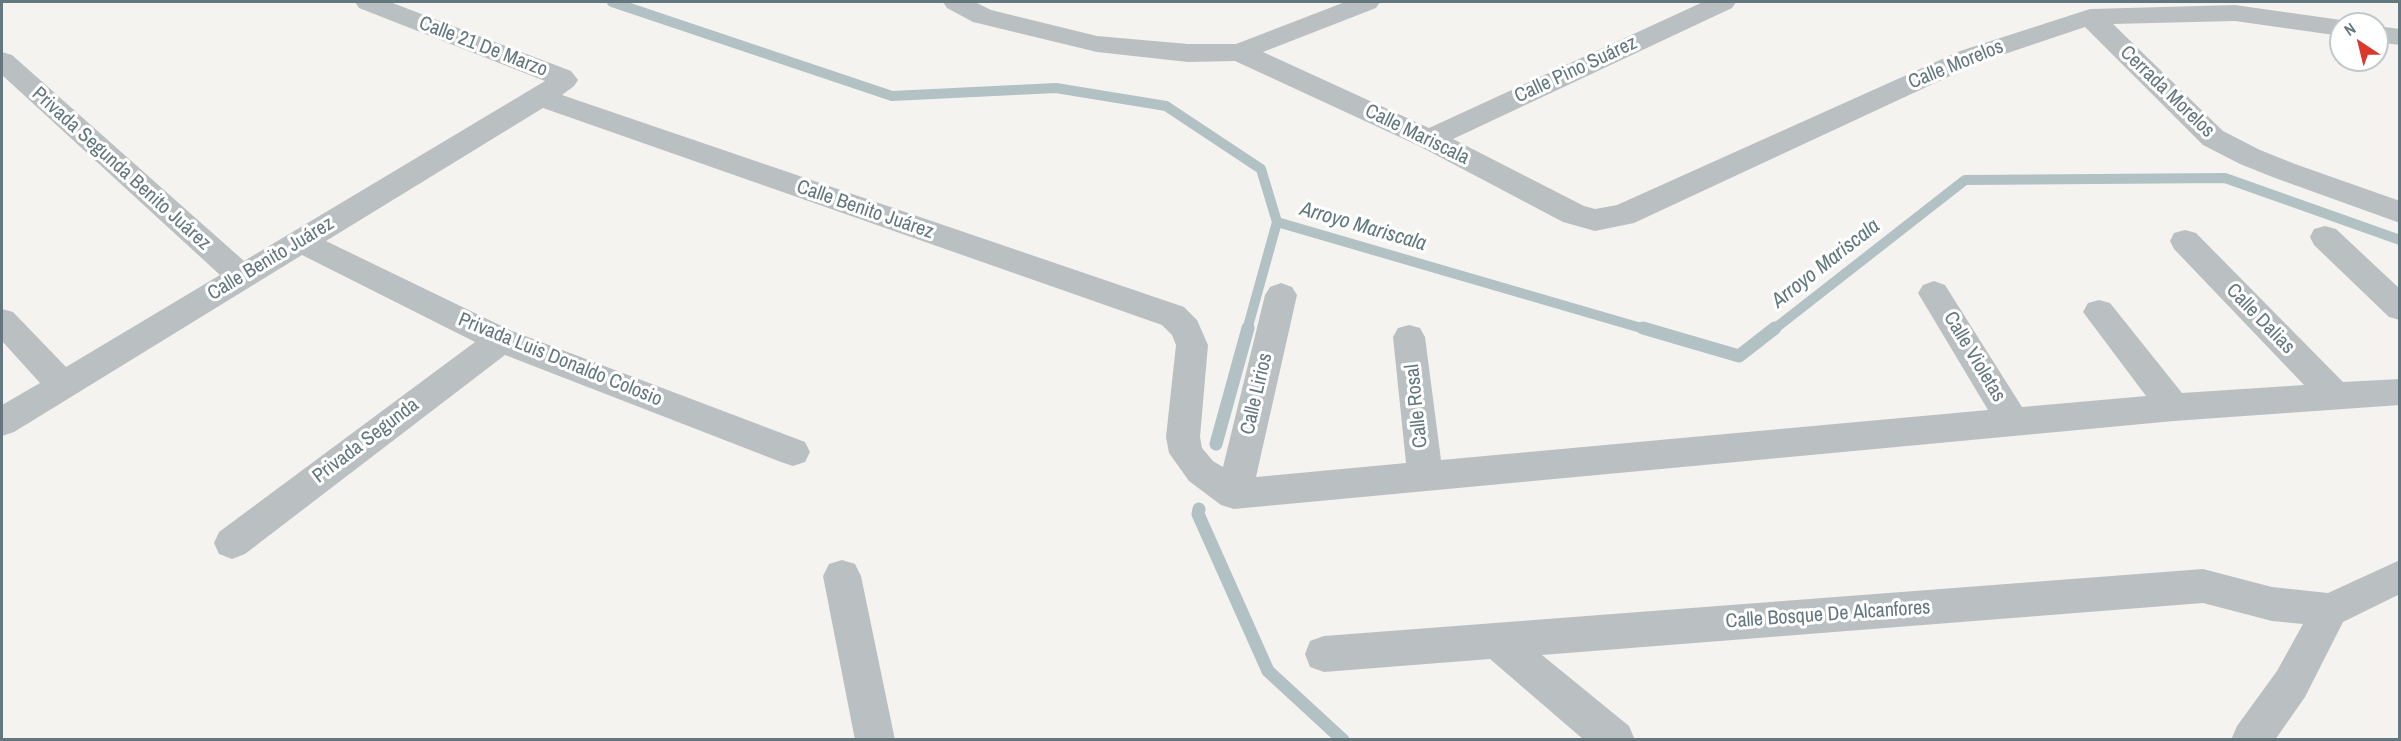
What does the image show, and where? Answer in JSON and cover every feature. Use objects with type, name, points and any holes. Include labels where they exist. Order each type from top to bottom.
[{"type":"street","name":"Calle 21 De Marzo","points":[[368,2],[561,77],[552,89]]},
{"type":"street","points":[[956,2],[982,16],[1097,44],[1188,53],[1239,52],[1367,2]]},
{"type":"street","name":"Calle Pino Suárez","points":[[1430,139],[1723,2]]},
{"type":"street","name":"Calle Morelos","points":[[1595,220],[1623,215],[1968,57],[2090,17],[2235,12],[2329,26]]},
{"type":"street","name":"Cerrada Morelos","points":[[2090,17],[2213,138],[2250,157],[2400,212]]},
{"type":"street","name":"Calle Mariscala","points":[[1239,52],[1430,139],[1574,214],[1595,220]]},
{"type":"street","name":"Privada Segunda Benito Juárez","points":[[4,67],[241,276]]},
{"type":"street","name":"Calle Benito Juárez","points":[[2,422],[552,89],[1173,316],[1186,329],[1192,345],[1183,437],[1186,453],[1201,471],[1234,494]]},
{"type":"street","points":[[2325,237],[2400,308]]},
{"type":"street","name":"Privada Luis Donaldo Colosio","points":[[300,242],[501,340],[793,452]]},
{"type":"street","name":"Calle Dalias","points":[[2185,242],[2335,396]]},
{"type":"street","name":"Calle Violetas","points":[[1934,293],[2013,422]]},
{"type":"street","name":"Calle Lirios","points":[[1234,494],[1281,295]]},
{"type":"street","points":[[2098,312],[2174,407]]},
{"type":"street","points":[[2,321],[62,385]]},
{"type":"street","name":"Calle Rosal","points":[[1409,337],[1425,476]]},
{"type":"street","name":"Privada Segunda","points":[[232,543],[501,340]]},
{"type":"street","points":[[1234,494],[2174,407],[2335,396],[2395,398]]},
{"type":"street","points":[[842,576],[875,740]]},
{"type":"street","points":[[2251,740],[2291,684],[2330,610],[2400,576]]},
{"type":"street","name":"Calle Bosque De Alcanfores","points":[[1324,654],[2203,586],[2272,604],[2330,610]]},
{"type":"street","points":[[1496,640],[1615,740]]},
{"type":"waterway","points":[[612,2],[892,96],[1056,88],[1166,106],[1261,169],[1277,222]]},
{"type":"waterway","name":"Arroyo Mariscala","points":[[1773,330],[1965,180],[2225,178],[2400,240]]},
{"type":"waterway","points":[[1247,330],[1277,222]]},
{"type":"waterway","name":"Arroyo Mariscala","points":[[1277,222],[1648,330]]},
{"type":"waterway","points":[[1216,444],[1248,328]]},
{"type":"waterway","name":"Arroyo Mariscala","points":[[1643,328],[1739,356],[1775,328]]},
{"type":"waterway","points":[[1199,509],[1198,514],[1268,671],[1343,740]]}]
